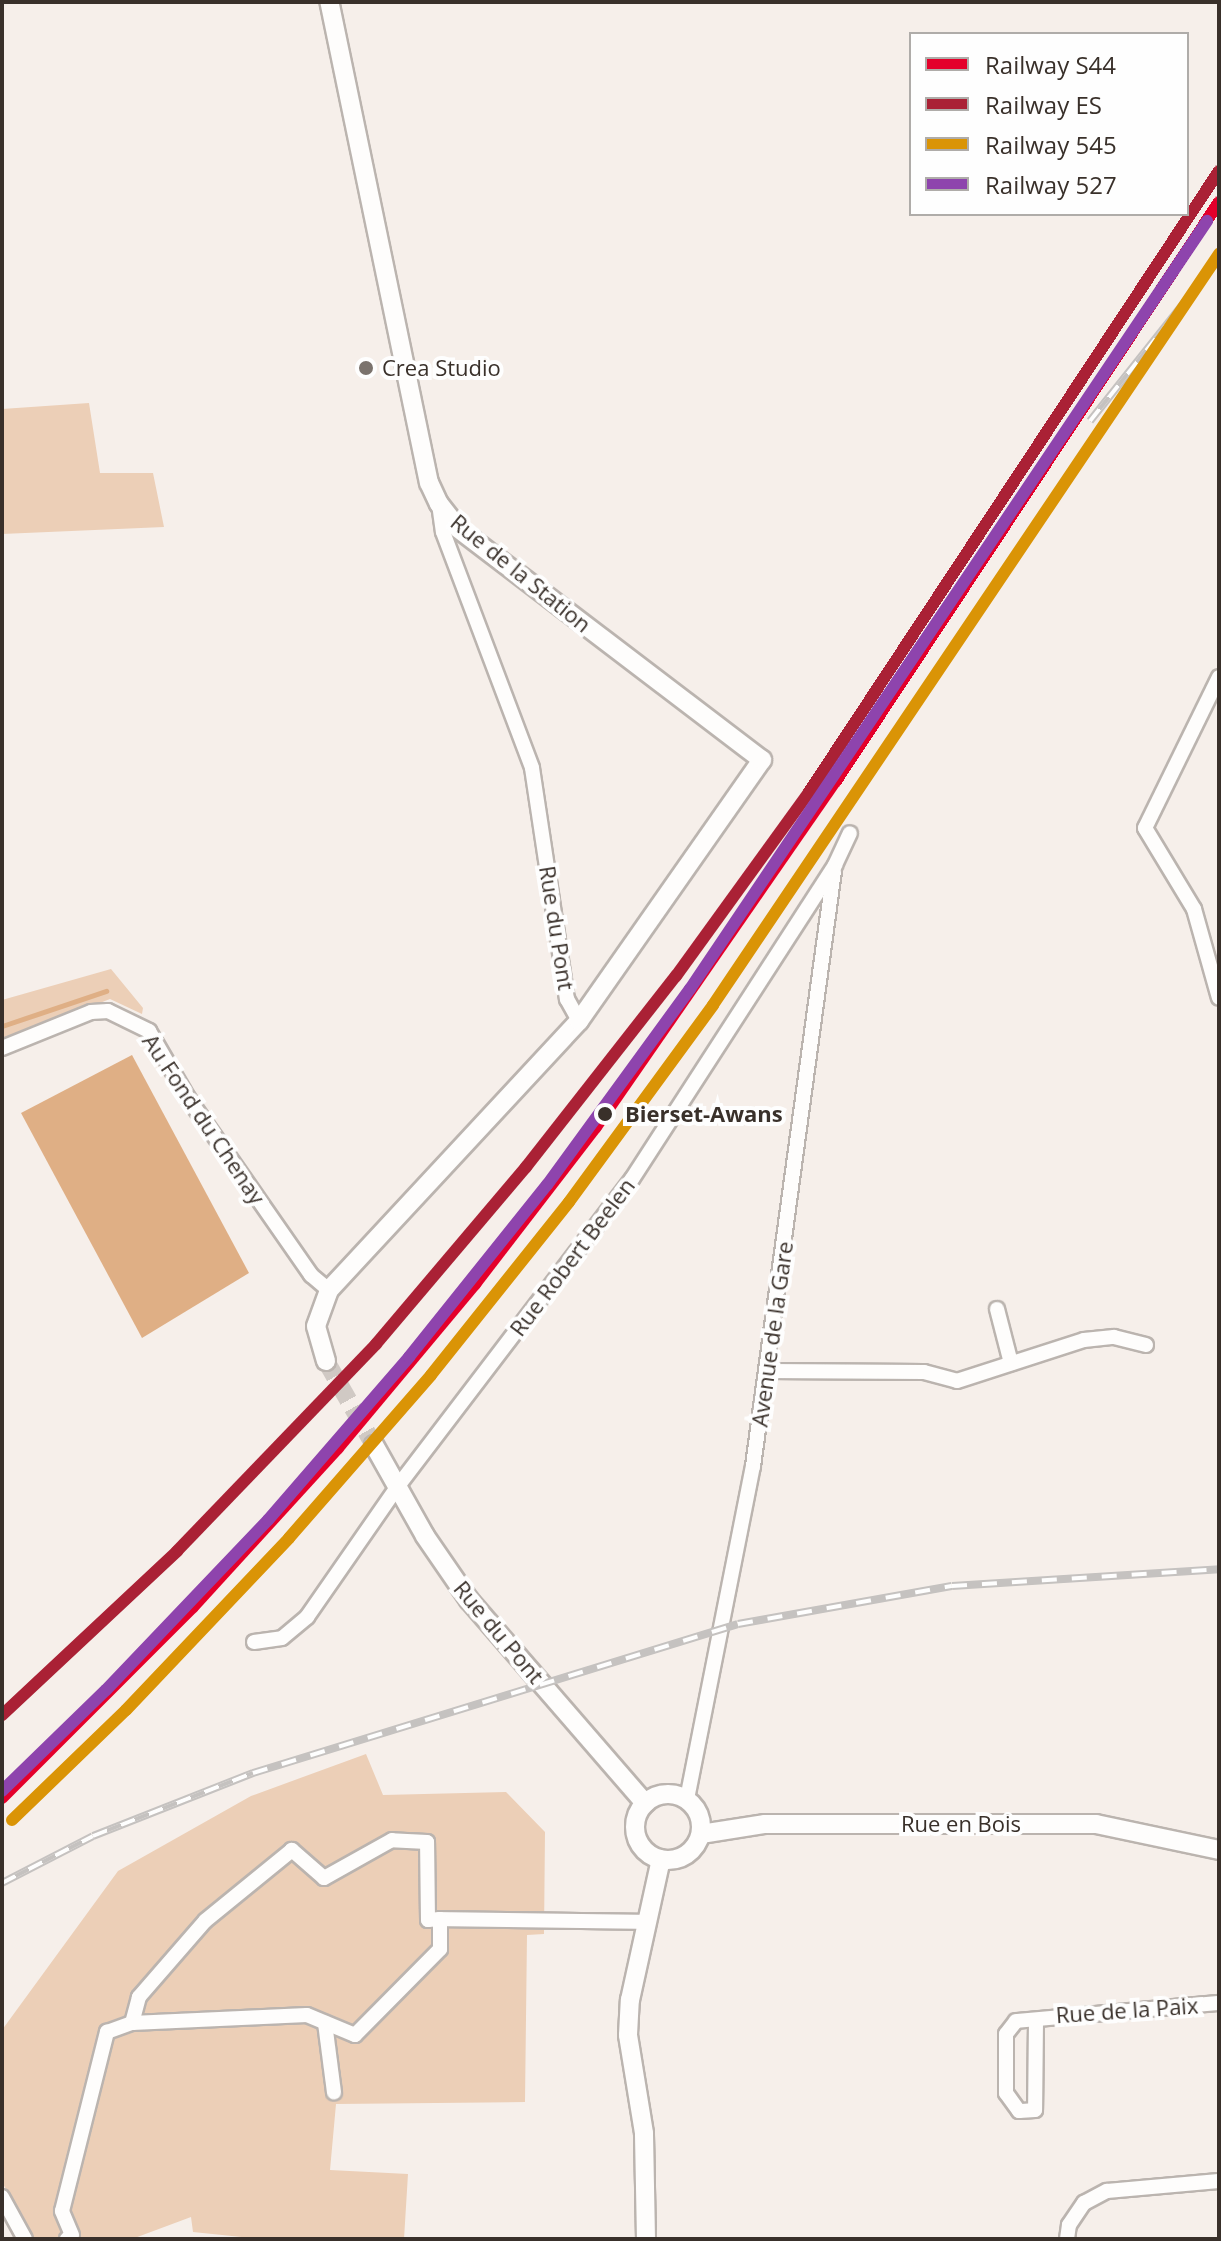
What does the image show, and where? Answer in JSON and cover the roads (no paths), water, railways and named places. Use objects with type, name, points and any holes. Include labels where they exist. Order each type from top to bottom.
[{"type":"street","name":"Rue de la Station","points":[[329,2],[429,483],[439,504],[458,528],[762,760],[579,1021]]},
{"type":"street","name":"Rue du Pont","points":[[326,1361],[316,1326],[329,1290],[579,1021],[567,999],[532,768],[443,532],[439,504]]},
{"type":"street","points":[[1219,677],[1145,828],[1194,909],[1219,998]]},
{"type":"street","name":"Rue Robert Beelen","points":[[254,1642],[282,1638],[307,1617],[398,1486],[632,1179],[835,865],[850,833]]},
{"type":"street","name":"Avenue de la Gare","points":[[687,1799],[767,1371],[835,865]]},
{"type":"street","name":"Au Fond du Chenay","points":[[2,1048],[91,1012],[108,1011],[149,1031],[232,1161],[311,1275],[329,1290]]},
{"type":"street","points":[[997,1309],[1011,1363]]},
{"type":"street","points":[[767,1371],[924,1372],[957,1381],[973,1380],[1011,1363],[1084,1340],[1114,1337],[1146,1345]]},
{"type":"street","name":"Rue du Pont","points":[[374,1445],[425,1536],[469,1600],[645,1803]]},
{"type":"street","points":[[661,1794],[687,1799],[699,1815],[701,1834],[683,1857],[661,1859],[636,1837],[637,1814],[645,1803],[661,1794]]},
{"type":"street","name":"Rue en Bois","points":[[701,1834],[765,1824],[1096,1824],[1219,1850]]},
{"type":"street","points":[[132,2023],[139,1997],[205,1921],[292,1850],[324,1878],[392,1840],[427,1842],[428,1920],[648,1922]]},
{"type":"street","points":[[646,2239],[644,2133],[628,2035],[630,2000],[661,1859]]},
{"type":"street","points":[[67,2239],[72,2235],[62,2211],[107,2032],[132,2023],[307,2015],[355,2035],[440,1949],[440,1919]]},
{"type":"street","name":"Rue de la Paix","points":[[1036,2021],[1035,2110],[1019,2111],[1006,2093],[1006,2034],[1016,2021],[1219,2003]]},
{"type":"street","points":[[325,2023],[334,2092]]},
{"type":"street","points":[[1067,2239],[1069,2225],[1084,2203],[1107,2191],[1219,2181]]},
{"type":"street","points":[[2,2197],[25,2239]]},
{"type":"waterway","points":[[2,1026],[106,991]]},
{"type":"tunnel","points":[[326,1361],[374,1445]]},
{"type":"railway","points":[[1090,421],[1219,259]]},
{"type":"railway","points":[[2,1883],[93,1836],[253,1773],[738,1624],[952,1586],[1219,1569]]},
{"type":"rail line","name":"ES","points":[[2,1715],[177,1551],[376,1344],[526,1167],[676,976],[809,792],[1219,171]]},
{"type":"rail line","name":"S44","points":[[2,1798],[193,1607],[338,1448],[475,1284],[596,1127],[836,781],[1219,202]]},
{"type":"rail line","name":"527","points":[[2,1791],[106,1690],[268,1520],[409,1357],[547,1185],[690,989],[1207,221]]},
{"type":"rail line","name":"545","points":[[12,1820],[126,1710],[289,1538],[431,1375],[569,1202],[713,1005],[1219,254]]},
{"type":"place","name":"Crea Studio","points":[[366,368]]},
{"type":"place","name":"Bierset-Awans","points":[[605,1114]]}]
